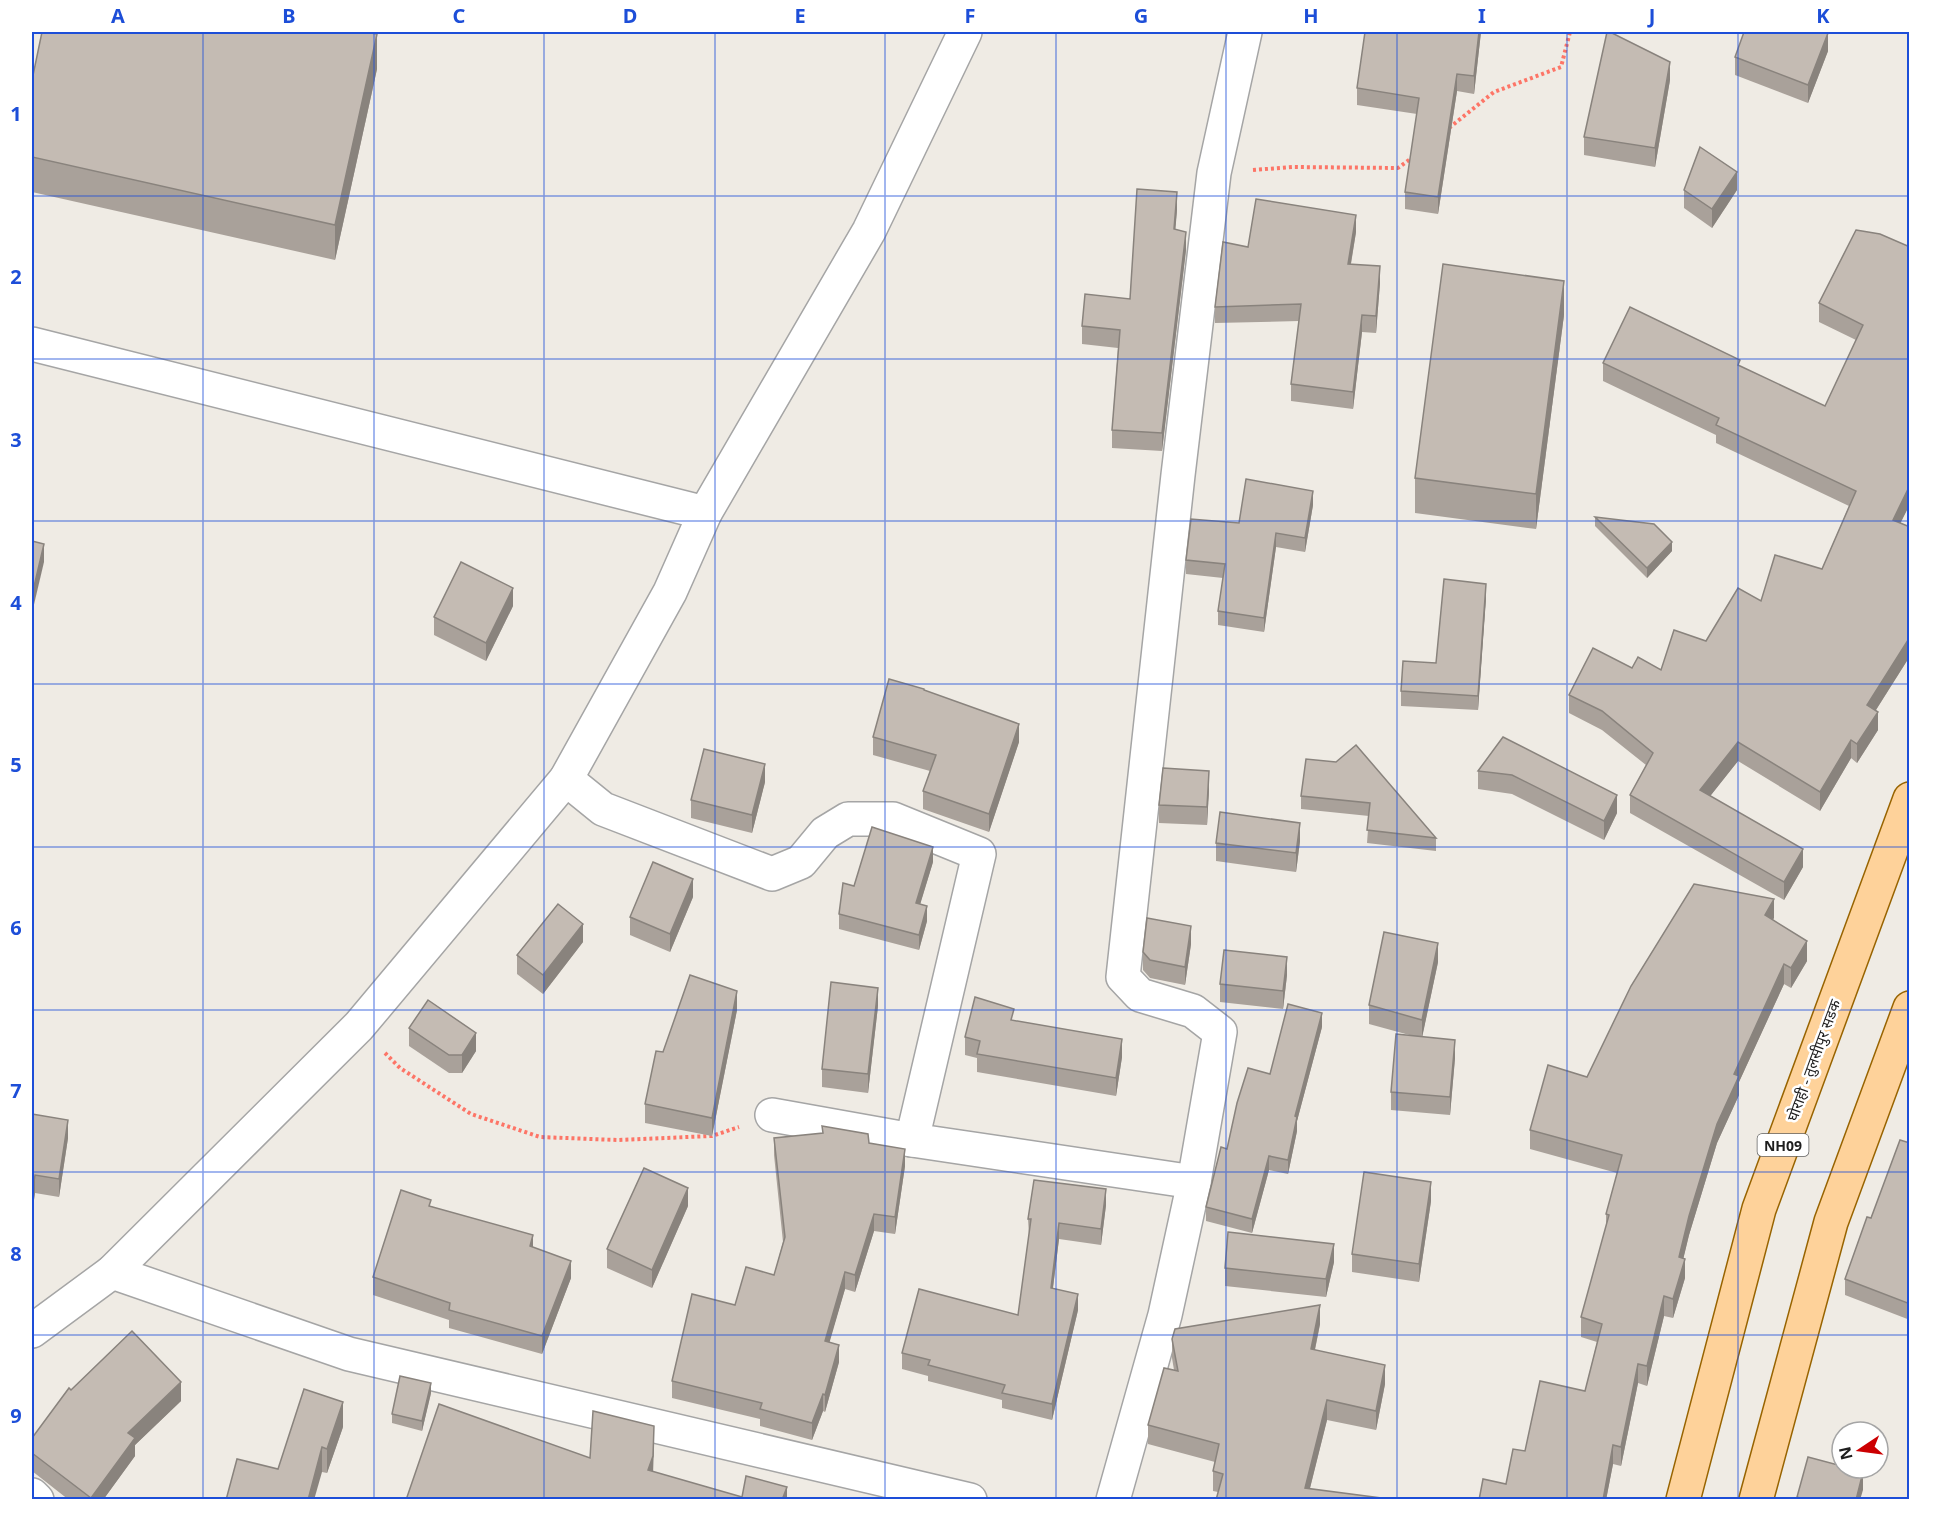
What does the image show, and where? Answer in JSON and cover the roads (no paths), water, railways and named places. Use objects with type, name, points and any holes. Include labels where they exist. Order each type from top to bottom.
[{"type":"main road","name":"घोराही - तुलसीपुर सडक","points":[[1683,1500],[1759,1209],[1910,799]]},
{"type":"main road","points":[[1756,1500],[1831,1222],[1910,1008]]},
{"type":"street","points":[[32,1331],[112,1272],[359,1026],[566,779],[670,592],[705,513],[869,231],[964,32]]},
{"type":"street","points":[[1113,1500],[1165,1315],[1194,1182],[1220,1032],[1193,1011],[1140,995],[1123,977],[1214,173],[1245,32]]},
{"type":"street","points":[[32,344],[705,513]]},
{"type":"street","points":[[566,779],[603,809],[772,874],[801,862],[825,833],[848,819],[893,819],[979,854],[912,1140]]},
{"type":"street","points":[[772,1115],[912,1140],[1194,1182]]},
{"type":"street","points":[[112,1272],[349,1354],[970,1500]]},
{"type":"street","points":[[32,1495],[37,1500]]}]
